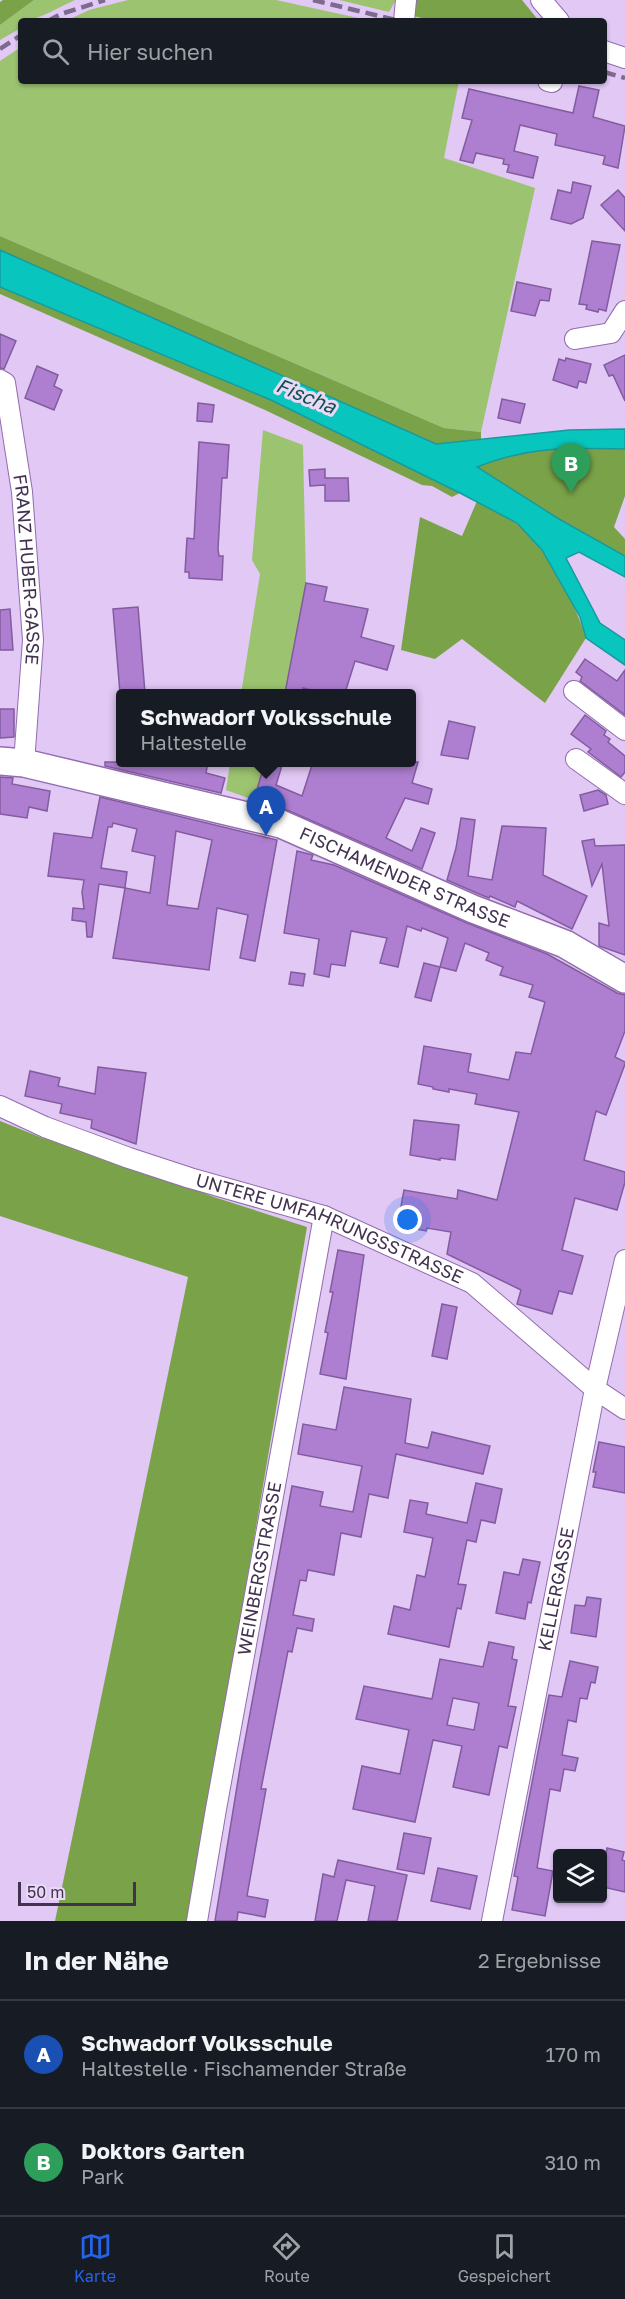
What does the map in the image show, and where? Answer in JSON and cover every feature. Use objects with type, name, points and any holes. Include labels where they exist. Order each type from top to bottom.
[{"type":"main road","name":"FISCHAMENDER STRASSE","points":[[12,762],[281,824],[473,909],[565,944],[625,979]]},
{"type":"street","points":[[404,18],[406,0]]},
{"type":"street","points":[[541,0],[556,18]]},
{"type":"street","points":[[607,52],[625,58]]},
{"type":"street","points":[[575,339],[618,332],[625,311]]},
{"type":"street","name":"FRANZ HUBER-GASSE","points":[[0,380],[5,382],[22,492],[33,640],[12,762]]},
{"type":"street","points":[[574,691],[625,730]]},
{"type":"street","points":[[576,759],[625,794]]},
{"type":"street","name":"UNTERE UMFAHRUNGSSTRASSE","points":[[0,1106],[45,1127],[129,1158],[324,1216],[472,1283],[595,1389],[625,1409]]},
{"type":"street","name":"WEINBERGSTRASSE","points":[[197,1921],[324,1216]]},
{"type":"street","name":"KELLERGASSE","points":[[492,1921],[595,1389],[625,1260]]},
{"type":"shaded area","points":[[3,0],[34,0],[0,25],[0,2]]},
{"type":"shaded area","points":[[34,0],[75,0],[41,16],[18,18],[18,30],[0,40],[0,25]]},
{"type":"shaded area","points":[[128,0],[276,0],[358,18],[72,18],[89,10]]},
{"type":"shaded area","points":[[339,0],[396,0],[389,12]]},
{"type":"shaded area","points":[[413,0],[522,0],[537,18],[422,18],[410,15]]},
{"type":"shaded area","points":[[18,49],[18,84],[458,84],[444,158],[535,188],[481,432],[444,428],[0,236],[0,61]]},
{"type":"shaded area","points":[[0,236],[444,428],[481,432],[481,439],[436,444],[0,250]]},
{"type":"shaded area","points":[[0,287],[271,400],[460,493],[452,497],[432,486],[422,485],[265,410],[0,294]]},
{"type":"shaded area","points":[[263,430],[303,445],[306,583],[286,689],[242,689],[260,574],[252,560]]},
{"type":"shaded area","points":[[566,448],[625,449],[625,496],[614,527],[625,539],[625,556],[559,519],[476,467],[520,452]]},
{"type":"shaded area","points":[[477,501],[513,520],[539,547],[559,576],[575,608],[586,638],[545,703],[462,639],[435,659],[401,650],[420,517],[462,536]]},
{"type":"shaded area","points":[[229,767],[264,767],[254,800],[226,790]]},
{"type":"shaded area","points":[[0,1121],[40,1137],[93,1150],[214,1197],[307,1227],[189,1921],[55,1921],[188,1277],[0,1216]]},
{"type":"water","name":"Fischa","points":[[0,250],[436,444],[569,430],[625,429],[625,449],[568,449],[532,452],[514,455],[477,467],[559,519],[625,556],[625,577],[579,552],[566,558],[600,623],[625,640],[625,665],[586,638],[580,617],[542,550],[517,523],[271,400],[0,287]]},
{"type":"building","points":[[579,86],[599,90],[593,117],[625,126],[618,168],[603,164],[605,156],[555,145],[557,134],[520,125],[514,151],[538,157],[533,178],[507,172],[509,165],[503,164],[504,159],[476,153],[473,163],[460,160],[472,120],[462,118],[469,89],[573,113]]},
{"type":"building","points":[[573,182],[591,186],[583,218],[571,224],[551,219],[558,190],[571,193]]},
{"type":"building","points":[[618,190],[625,198],[625,231],[601,205]]},
{"type":"building","points":[[592,241],[620,245],[606,311],[586,309],[587,305],[579,304]]},
{"type":"building","points":[[517,282],[551,289],[549,301],[540,300],[535,316],[511,311]]},
{"type":"building","points":[[0,334],[16,341],[4,369],[0,368]]},
{"type":"building","points":[[625,355],[625,401],[613,375],[609,376],[604,365]]},
{"type":"building","points":[[566,358],[591,364],[586,383],[579,381],[577,388],[553,380],[559,359],[565,361]]},
{"type":"building","points":[[37,366],[58,375],[54,386],[62,390],[54,410],[25,398]]},
{"type":"building","points":[[502,399],[525,404],[520,423],[498,418]]},
{"type":"building","points":[[198,403],[214,405],[212,422],[197,421]]},
{"type":"building","points":[[199,442],[229,445],[227,478],[222,478],[218,549],[219,556],[223,556],[222,580],[189,578],[189,572],[185,572],[187,538],[194,539]]},
{"type":"building","points":[[325,469],[325,478],[348,478],[349,501],[325,501],[325,485],[310,486],[309,470]]},
{"type":"building","points":[[306,583],[327,587],[324,601],[368,609],[361,637],[394,646],[387,670],[355,661],[346,689],[286,689]]},
{"type":"building","points":[[138,607],[145,689],[120,689],[113,609]]},
{"type":"building","points":[[10,609],[13,650],[0,650],[0,610]]},
{"type":"building","points":[[585,659],[617,681],[625,670],[625,715],[580,681],[582,677],[576,672]]},
{"type":"building","points":[[0,709],[14,709],[14,737],[0,738]]},
{"type":"building","points":[[585,715],[606,731],[604,735],[610,739],[608,742],[625,756],[625,772],[621,777],[588,752],[591,749],[571,734]]},
{"type":"building","points":[[449,721],[475,727],[468,759],[441,755]]},
{"type":"building","points":[[105,762],[116,762],[116,767],[207,767],[206,773],[225,778],[221,793],[105,766]]},
{"type":"building","points":[[416,762],[418,762],[412,783],[432,789],[428,804],[405,798],[386,838],[412,851],[421,828],[435,833],[422,869],[287,810],[254,800],[264,767],[281,767],[276,785],[302,796],[311,767],[416,767]]},
{"type":"building","points":[[0,777],[13,778],[12,784],[50,791],[47,811],[29,807],[27,818],[0,814]]},
{"type":"building","points":[[598,790],[606,795],[608,804],[584,811],[580,795]]},
{"type":"building","points":[[100,797],[277,840],[255,961],[240,958],[248,915],[217,908],[209,970],[113,958],[125,888],[99,884],[92,937],[87,937],[86,922],[72,920],[73,908],[84,909],[82,892],[84,880],[48,876],[54,833],[92,838]],"holes":[[[113,823],[137,829],[132,851],[155,856],[150,893],[125,888],[127,872],[101,868],[108,827],[112,827]],[[176,831],[212,840],[198,909],[167,905]]]},
{"type":"building","points":[[461,818],[475,820],[468,876],[492,880],[502,826],[546,828],[543,875],[587,896],[572,929],[517,901],[515,907],[447,880]]},
{"type":"building","points":[[594,839],[595,846],[625,845],[625,955],[599,946],[599,923],[609,926],[602,864],[592,886],[582,841]]},
{"type":"building","points":[[297,851],[313,855],[311,860],[334,865],[467,923],[547,954],[617,993],[625,995],[625,1031],[615,1057],[625,1064],[606,1115],[596,1111],[584,1160],[625,1172],[625,1182],[617,1210],[575,1198],[562,1250],[583,1256],[572,1294],[559,1291],[552,1314],[517,1304],[521,1290],[447,1254],[451,1232],[427,1228],[426,1231],[398,1222],[404,1190],[457,1199],[458,1190],[497,1200],[519,1112],[475,1104],[477,1094],[449,1089],[449,1092],[418,1084],[424,1046],[471,1054],[468,1072],[509,1080],[516,1052],[531,1054],[545,1002],[529,997],[533,985],[500,975],[503,967],[486,960],[489,953],[465,943],[456,971],[440,967],[448,938],[422,928],[421,931],[407,926],[398,967],[380,963],[387,938],[351,931],[345,966],[331,964],[329,977],[314,974],[319,939],[284,933]]},
{"type":"building","points":[[424,963],[440,967],[431,1001],[415,997]]},
{"type":"building","points":[[291,972],[305,974],[303,986],[289,984]]},
{"type":"building","points":[[98,1067],[146,1073],[136,1144],[91,1128],[92,1120],[60,1113],[62,1104],[25,1096],[30,1071],[60,1078],[58,1086],[95,1094]]},
{"type":"building","points":[[414,1120],[459,1125],[455,1160],[410,1155]]},
{"type":"building","points":[[338,1250],[364,1255],[346,1379],[320,1374],[328,1333],[325,1332]]},
{"type":"building","points":[[442,1304],[457,1307],[447,1359],[432,1356]]},
{"type":"building","points":[[344,1387],[411,1399],[405,1443],[428,1448],[432,1432],[490,1446],[483,1474],[396,1454],[388,1498],[369,1494],[361,1537],[341,1533],[334,1575],[308,1570],[306,1581],[300,1580],[293,1615],[314,1619],[312,1631],[297,1628],[292,1652],[288,1651],[261,1789],[266,1789],[247,1896],[268,1900],[265,1917],[238,1912],[237,1921],[215,1921],[241,1762],[292,1486],[323,1492],[320,1506],[353,1512],[362,1466],[298,1454],[303,1424],[336,1430]]},
{"type":"building","points":[[599,1442],[625,1447],[625,1493],[593,1487],[596,1472],[593,1472]]},
{"type":"building","points":[[476,1483],[502,1489],[495,1523],[481,1520],[476,1542],[467,1540],[458,1584],[466,1585],[461,1609],[457,1608],[449,1647],[388,1634],[394,1606],[410,1610],[417,1575],[425,1577],[433,1538],[404,1532],[410,1500],[428,1503],[426,1514],[467,1523]]},
{"type":"building","points":[[523,1559],[540,1562],[525,1619],[496,1613],[504,1572],[519,1575]]},
{"type":"building","points":[[587,1597],[601,1599],[596,1637],[571,1633],[575,1605],[585,1606]]},
{"type":"building","points":[[489,1642],[514,1647],[512,1659],[517,1660],[508,1706],[516,1707],[507,1748],[499,1746],[489,1795],[453,1787],[462,1746],[433,1740],[415,1822],[353,1809],[362,1766],[400,1774],[409,1730],[356,1719],[364,1686],[432,1699],[440,1659],[483,1667]],"holes":[[[453,1698],[479,1703],[474,1730],[447,1725]]]},
{"type":"building","points":[[570,1661],[598,1667],[595,1683],[591,1682],[587,1699],[580,1698],[576,1722],[568,1720],[562,1755],[578,1758],[575,1771],[564,1769],[560,1791],[550,1789],[537,1868],[553,1871],[545,1916],[512,1910],[518,1877],[514,1876],[549,1695],[562,1697]]},
{"type":"building","points":[[404,1833],[431,1838],[424,1874],[397,1869]]},
{"type":"building","points":[[607,1849],[624,1852],[622,1860],[625,1861],[625,1892],[607,1888]]},
{"type":"building","points":[[338,1860],[407,1875],[397,1921],[368,1921],[375,1886],[346,1880],[337,1921],[315,1921],[323,1874],[334,1877]]},
{"type":"building","points":[[438,1868],[477,1876],[470,1909],[431,1901]]},
{"type":"railway","points":[[54,18],[105,0]]},
{"type":"railway","points":[[313,0],[388,18]]},
{"type":"railway","points":[[0,49],[18,37]]},
{"type":"railway","points":[[607,73],[625,78]]},
{"type":"place","name":"Doktors Garten","points":[[571,493]]},
{"type":"place","name":"Schwadorf Volksschule","points":[[266,836]]}]
